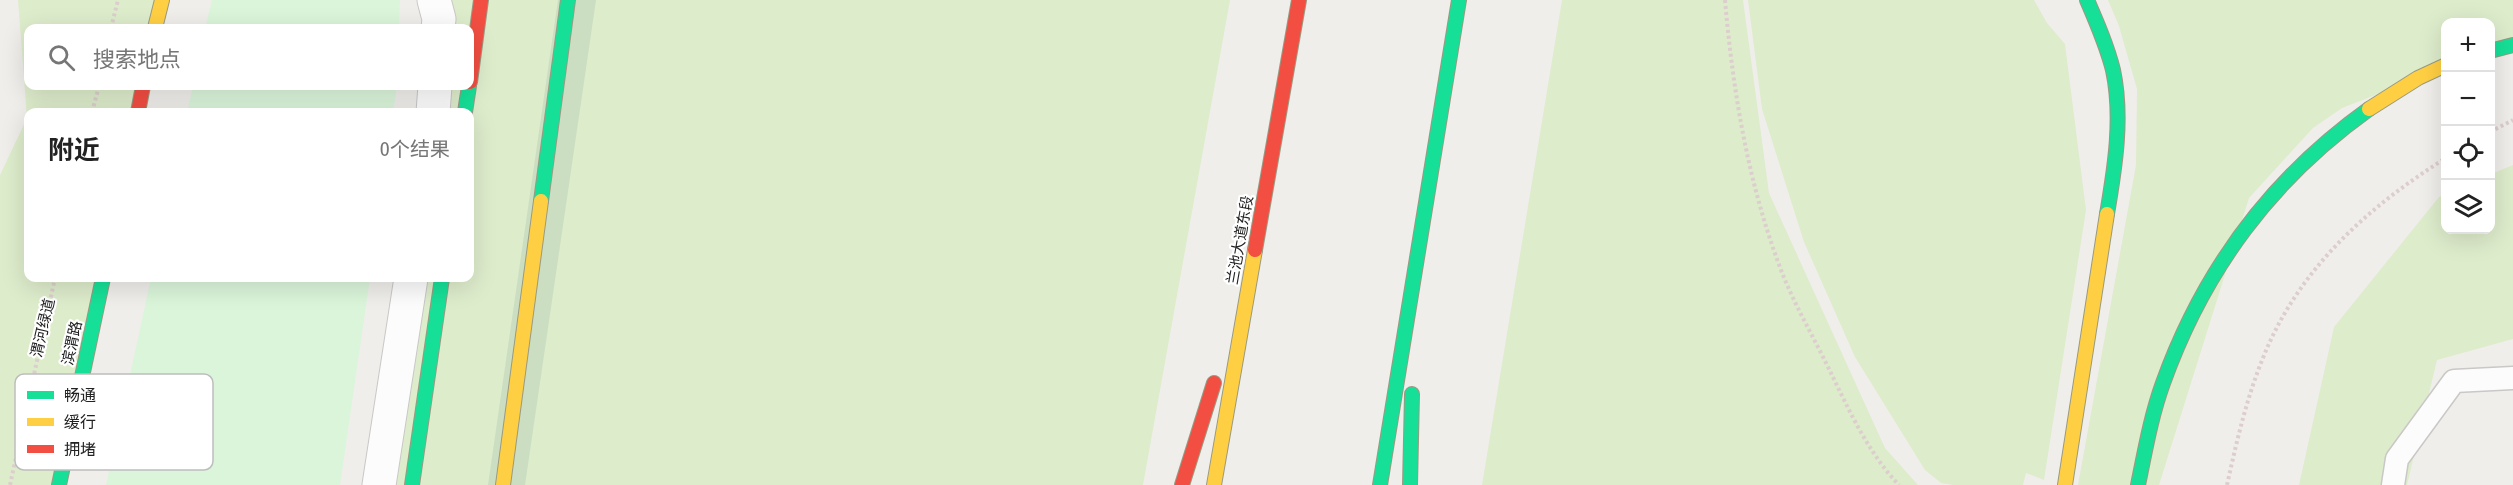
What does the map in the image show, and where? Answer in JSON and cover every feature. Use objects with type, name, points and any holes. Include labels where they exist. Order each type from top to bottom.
[{"type":"main road","points":[[157,24],[162,0]]},
{"type":"main road","points":[[474,49],[481,0]]},
{"type":"main road","points":[[503,485],[568,0]]},
{"type":"main road","name":"兰池大道东段","points":[[1214,485],[1299,0]]},
{"type":"main road","points":[[1380,485],[1459,0]]},
{"type":"main road","points":[[2065,485],[2106,223],[2116,121],[2115,82],[2087,0]]},
{"type":"main road","points":[[2495,50],[2513,45]]},
{"type":"main road","points":[[2139,485],[2163,384],[2186,329],[2213,275],[2254,213],[2297,167],[2338,129],[2394,93],[2441,67]]},
{"type":"main road","points":[[139,108],[142,90]]},
{"type":"main road","points":[[466,108],[468,90]]},
{"type":"main road","points":[[1182,485],[1254,258]]},
{"type":"main road","points":[[1410,485],[1414,279]]},
{"type":"main road","name":"滨渭路","points":[[83,374],[102,282]]},
{"type":"main road","points":[[412,485],[441,282]]},
{"type":"main road","name":"滨渭路","points":[[59,485],[62,470]]},
{"type":"street","points":[[435,0],[438,24]]},
{"type":"street","points":[[433,108],[435,90]]},
{"type":"street","points":[[379,485],[410,282]]},
{"type":"lane","points":[[2393,485],[2397,459],[2454,381],[2513,378]]},
{"type":"path","points":[[112,24],[118,0]]},
{"type":"path","points":[[1725,0],[1729,46],[1749,168],[1782,271],[1841,394],[1875,454],[1899,485]]},
{"type":"path","points":[[93,108],[98,90]]},
{"type":"path","points":[[2495,129],[2513,120]]},
{"type":"path","points":[[2227,485],[2244,411],[2265,351],[2294,299],[2327,254],[2368,213],[2410,180],[2441,161]]},
{"type":"path","name":"渭河绿道","points":[[34,374],[54,282]]},
{"type":"path","name":"渭河绿道","points":[[10,485],[15,462]]},
{"type":"green space","points":[[18,0],[165,0],[160,24],[24,24],[24,79]]},
{"type":"green space","points":[[212,0],[400,0],[399,24],[206,24]]},
{"type":"green space","points":[[448,0],[1230,0],[1143,485],[396,485],[420,282],[474,282],[474,108],[439,108],[442,90],[474,90],[474,24],[448,24]]},
{"type":"green space","points":[[558,0],[596,0],[525,485],[488,485]]},
{"type":"green space","points":[[1562,0],[1743,0],[1769,193],[1885,448],[1918,485],[1482,485]]},
{"type":"green space","points":[[1748,0],[2034,0],[2047,23],[2065,44],[2086,210],[2044,480],[2026,473],[2023,485],[1941,483],[1925,470],[1855,357],[1804,242],[1762,109]]},
{"type":"green space","points":[[2108,0],[2513,0],[2513,42],[2495,49],[2495,18],[2441,18],[2441,70],[2342,108],[2313,128],[2249,198],[2159,485],[2078,485],[2136,165],[2137,89],[2119,26]]},
{"type":"green space","points":[[25,90],[145,90],[141,108],[26,108]]},
{"type":"green space","points":[[192,90],[396,90],[394,108],[188,108]]},
{"type":"green space","points":[[24,124],[24,282],[103,282],[83,374],[15,374],[15,470],[62,470],[59,485],[0,485],[0,175]]},
{"type":"green space","points":[[2513,165],[2513,339],[2437,360],[2407,485],[2299,485],[2334,327],[2439,197],[2441,196],[2441,234],[2495,234],[2495,172]]},
{"type":"green space","points":[[150,282],[369,282],[340,485],[106,485],[109,470],[213,470],[213,374],[130,374]]},
{"type":"traffic: fast","points":[[541,201],[568,0]]},
{"type":"traffic: fast","points":[[1380,485],[1459,0]]},
{"type":"traffic: fast","points":[[2087,0],[2108,52],[2116,88],[2117,142],[2107,214]]},
{"type":"traffic: fast","points":[[2495,50],[2513,45]]},
{"type":"traffic: fast","points":[[466,108],[468,90]]},
{"type":"traffic: fast","points":[[2138,485],[2163,383],[2180,341],[2220,265],[2272,196],[2301,165],[2369,109]]},
{"type":"traffic: fast","points":[[83,374],[102,282]]},
{"type":"traffic: fast","points":[[412,485],[441,282]]},
{"type":"traffic: fast","points":[[1410,485],[1412,394]]},
{"type":"traffic: fast","points":[[59,485],[62,470]]},
{"type":"traffic: slow","points":[[156,24],[162,0]]},
{"type":"traffic: slow","points":[[2369,109],[2418,78],[2441,67]]},
{"type":"traffic: slow","points":[[503,485],[541,201]]},
{"type":"traffic: slow","points":[[2065,485],[2107,214]]},
{"type":"traffic: slow","points":[[1214,485],[1255,250]]},
{"type":"traffic: jam","points":[[474,52],[481,0]]},
{"type":"traffic: jam","points":[[1255,250],[1299,0]]},
{"type":"traffic: jam","points":[[139,108],[142,90]]},
{"type":"traffic: jam","points":[[1182,485],[1214,383]]}]
